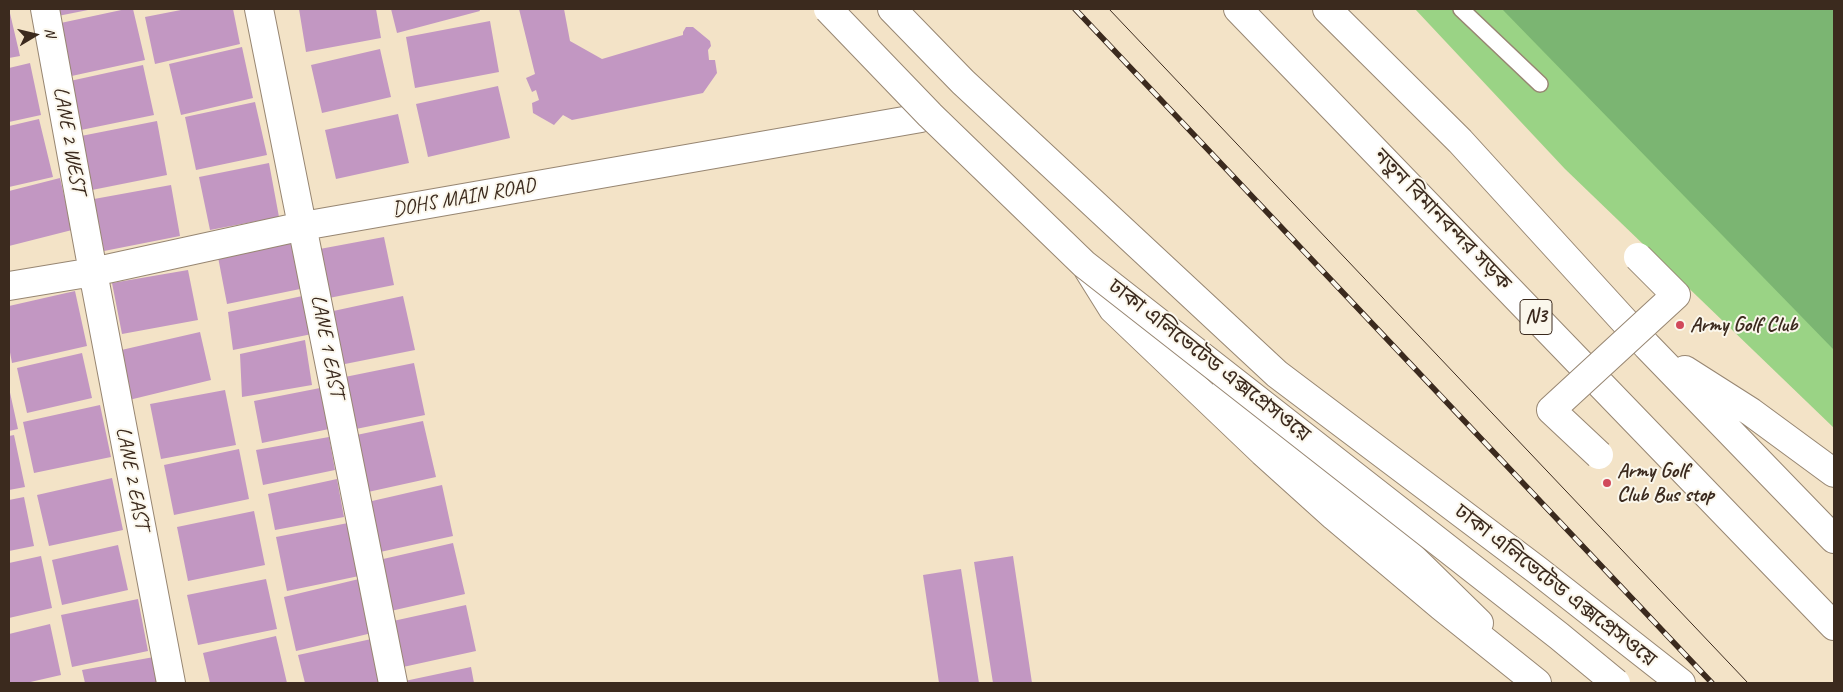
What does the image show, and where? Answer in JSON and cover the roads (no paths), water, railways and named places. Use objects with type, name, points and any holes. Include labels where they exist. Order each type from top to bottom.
[{"type":"main road","name":"LANE 2 WEST","points":[[45,9],[93,272]]},
{"type":"main road","name":"LANE 1 EAST","points":[[259,9],[394,683]]},
{"type":"main road","points":[[820,9],[921,118],[1382,528],[1539,683]]},
{"type":"main road","name":"ঢাকা এলিভেটেড এক্সপ্রেসওয়ে","points":[[828,9],[930,115],[1084,264],[1559,636],[1616,683]]},
{"type":"main road","name":"ঢাকা এলিভেটেড এক্সপ্রেসওয়ে","points":[[892,9],[963,82],[1277,374],[1537,570],[1681,683]]},
{"type":"main road","name":"নতুন বিমানবন্দর সড়ক","points":[[1238,9],[1834,626]]},
{"type":"main road","points":[[1327,9],[1460,141],[1647,346],[1834,539]]},
{"type":"main road","name":"DOHS MAIN ROAD","points":[[9,286],[93,272],[303,226],[921,118]]},
{"type":"main road","points":[[1599,456],[1551,410],[1676,295],[1638,257]]},
{"type":"main road","points":[[1084,264],[1113,309],[1263,452],[1334,516],[1412,582],[1539,683]]},
{"type":"main road","name":"LANE 2 EAST","points":[[93,272],[171,683]]},
{"type":"main road","points":[[1647,346],[1752,412],[1834,473]]},
{"type":"lane","points":[[1461,9],[1540,84]]},
{"type":"tram line","points":[[1109,9],[1748,683]]},
{"type":"railway","points":[[1075,9],[1712,683]]},
{"type":"place","name":"Army Golf Club","points":[[1680,325]]},
{"type":"place","name":"Army Golf Club Bus stop","points":[[1607,483]]}]
